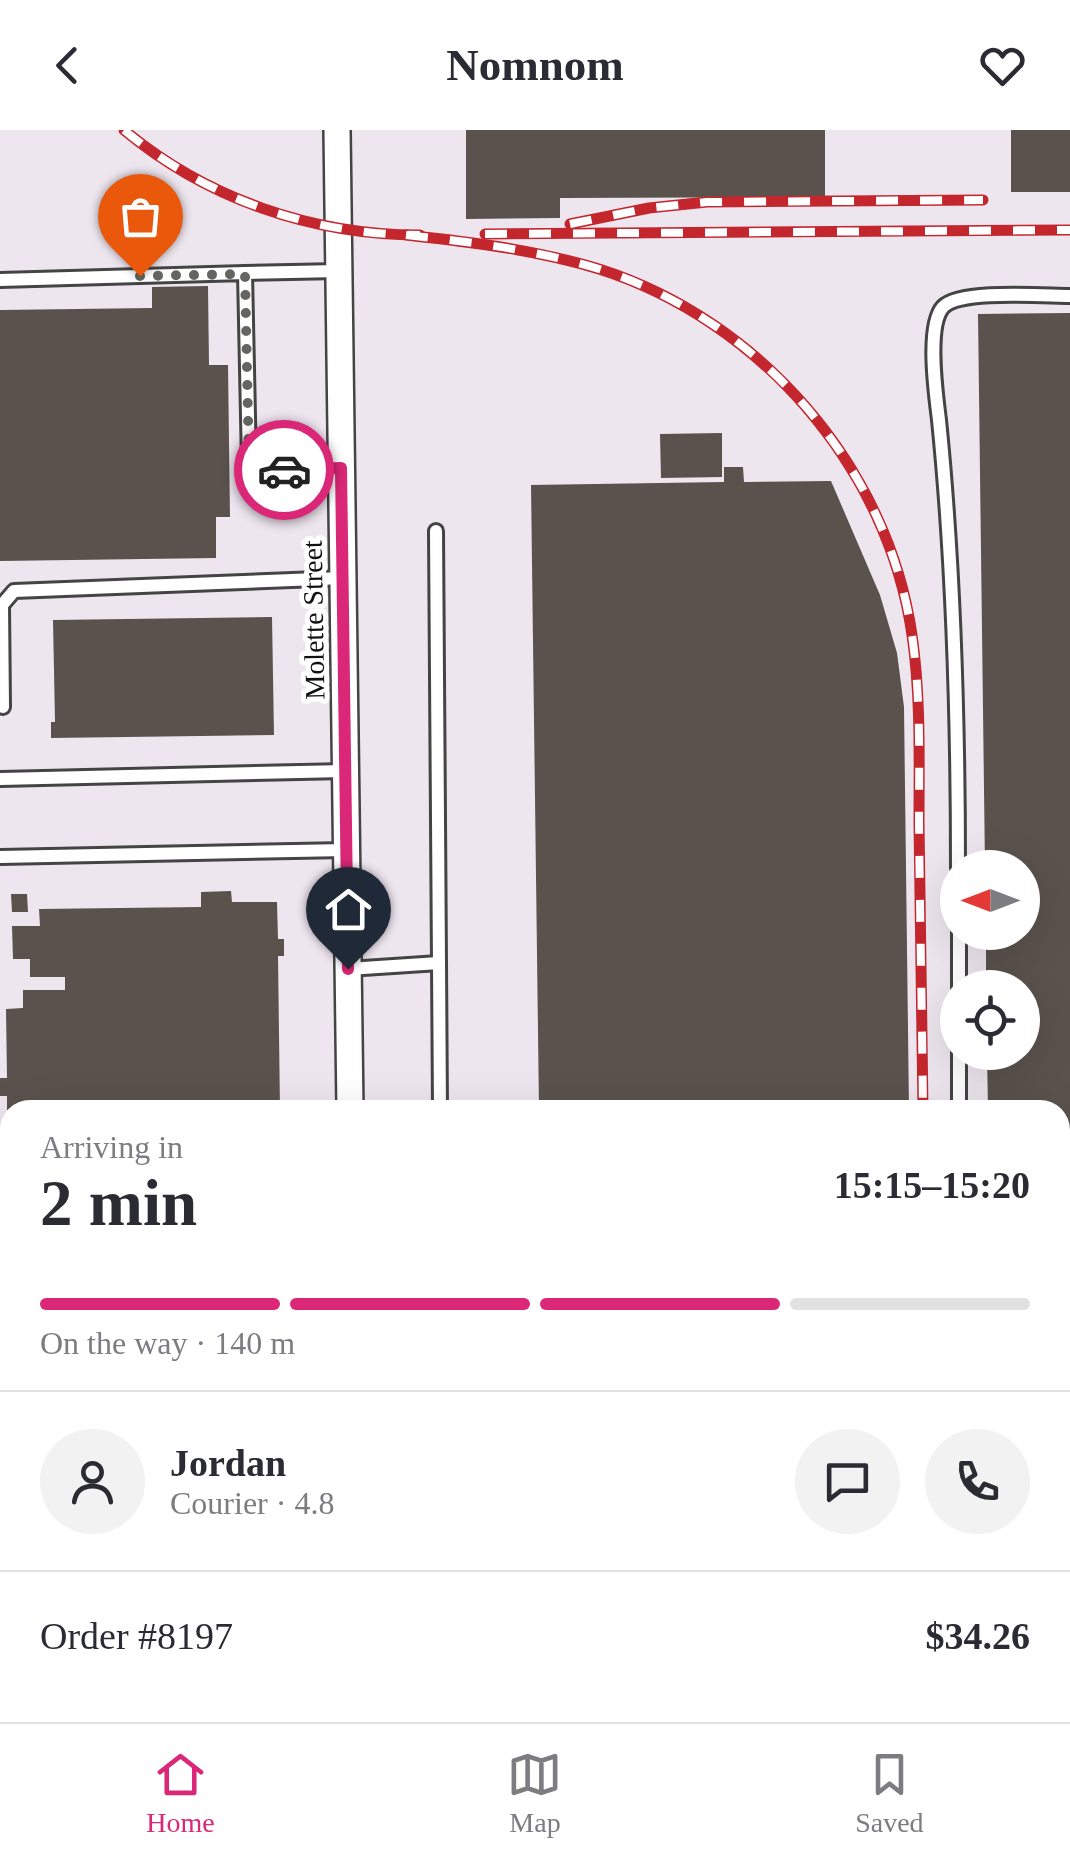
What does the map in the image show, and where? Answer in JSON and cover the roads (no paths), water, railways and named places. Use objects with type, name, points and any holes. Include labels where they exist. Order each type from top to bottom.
[{"type":"street","name":"Molette Street","points":[[337,130],[350,1100]]},
{"type":"lane","points":[[0,280],[339,270]]},
{"type":"lane","points":[[245,274],[249,464],[266,471],[341,468]]},
{"type":"lane","points":[[958,850],[954,641],[934,378],[936,323],[943,308],[955,300],[974,296],[1070,296]]},
{"type":"lane","points":[[436,530],[440,1100]]},
{"type":"lane","points":[[4,707],[2,605],[14,591],[342,578]]},
{"type":"lane","points":[[0,779],[345,770]]},
{"type":"lane","points":[[0,857],[346,850]]},
{"type":"lane","points":[[348,969],[439,962]]},
{"type":"lane","points":[[959,1070],[959,1100]]},
{"type":"railway","points":[[124,130],[190,176],[263,208],[340,228],[420,235]]},
{"type":"railway","points":[[570,224],[649,208],[707,202],[983,200]]},
{"type":"railway","points":[[485,234],[1070,230]]},
{"type":"railway","points":[[406,235],[552,257],[599,269],[658,292],[712,324],[762,363],[807,408],[845,459],[876,514],[898,573],[915,658],[923,1100]]}]
